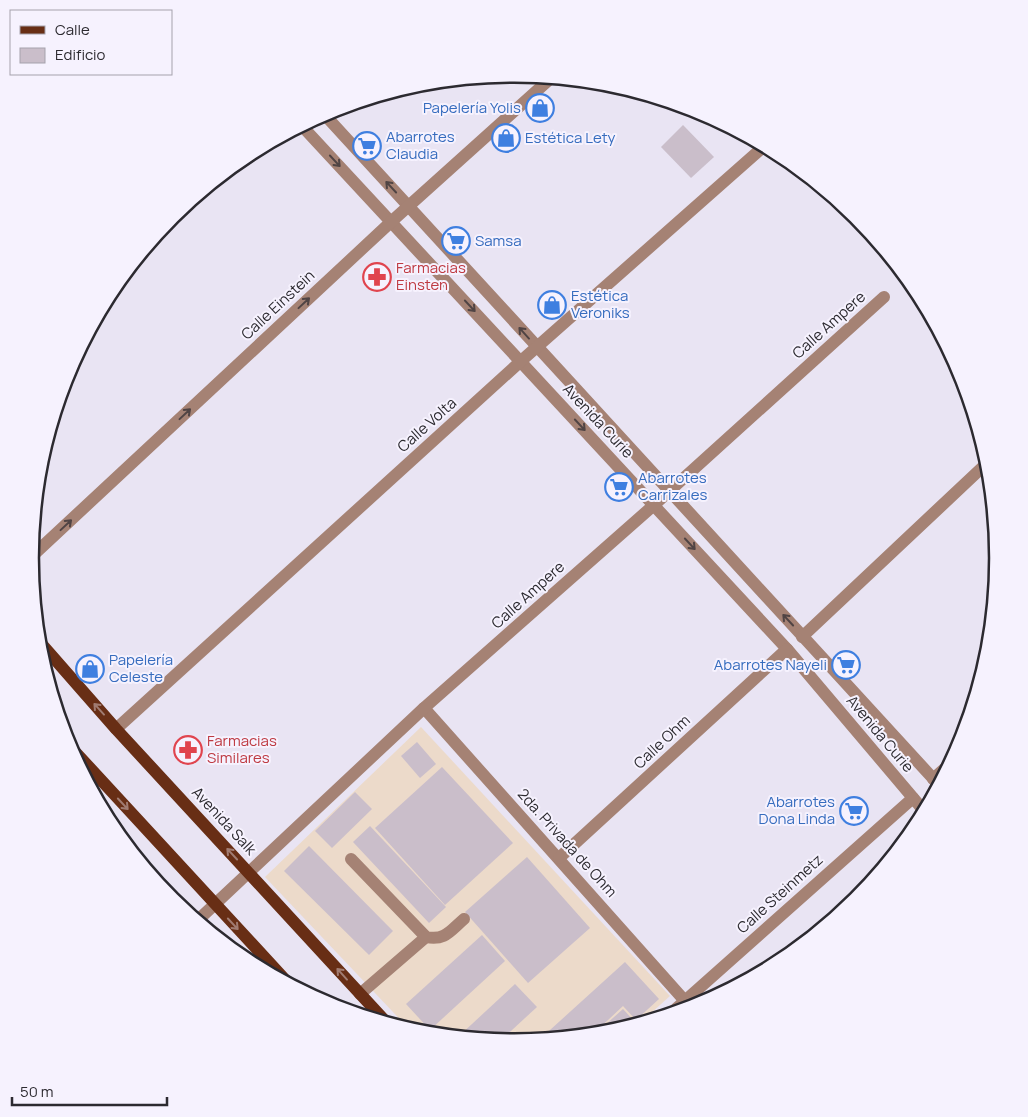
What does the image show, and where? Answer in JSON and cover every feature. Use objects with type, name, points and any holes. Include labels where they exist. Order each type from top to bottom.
[{"type":"main road","name":"Avenida Salk","points":[[48,652],[116,729],[379,1014]]},
{"type":"main road","points":[[92,776],[276,970]]},
{"type":"street","name":"Calle Einstein","points":[[39,549],[392,221],[544,84]]},
{"type":"street","name":"Avenida Curie","points":[[330,120],[934,780]]},
{"type":"street","name":"Avenida Curie","points":[[307,131],[787,648],[920,806]]},
{"type":"street","name":"Calle Volta","points":[[116,729],[521,361],[759,151]]},
{"type":"street","name":"Calle Ampere","points":[[202,917],[424,708],[654,505],[884,297]]},
{"type":"street","points":[[802,636],[981,469]]},
{"type":"street","name":"Calle Ohm","points":[[558,858],[787,648]]},
{"type":"street","name":"2da. Privada de Ohm","points":[[424,708],[685,1000]]},
{"type":"street","name":"Calle Steinmetz","points":[[681,1004],[913,798]]},
{"type":"street","points":[[351,859],[426,937],[436,939],[443,937],[464,919]]},
{"type":"street","points":[[360,994],[426,937]]},
{"type":"shaded area","points":[[421,727],[670,996],[650,1014],[637,1018],[607,1025],[545,1033],[483,1033],[452,1030],[401,1020],[265,877]]},
{"type":"shaded area","points":[[215,925],[225,936],[225,936],[214,926]]},
{"type":"building","points":[[683,125],[714,157],[691,178],[661,147]]},
{"type":"building","points":[[417,742],[436,764],[420,778],[401,756]]},
{"type":"building","points":[[442,767],[513,843],[445,905],[375,828]]},
{"type":"building","points":[[355,792],[372,809],[332,848],[315,831]]},
{"type":"building","points":[[370,826],[446,907],[429,923],[353,842]]},
{"type":"building","points":[[309,846],[393,931],[369,955],[284,871]]},
{"type":"building","points":[[527,857],[590,928],[528,983],[465,912]]},
{"type":"building","points":[[482,935],[505,961],[433,1027],[426,1026],[406,1004]]},
{"type":"building","points":[[625,962],[659,999],[639,1017],[635,1019],[623,1006],[602,1026],[547,1033]]},
{"type":"building","points":[[515,984],[537,1007],[508,1034],[464,1031]]},
{"type":"building","points":[[623,1009],[632,1019],[607,1025],[605,1025]]},
{"type":"place","name":"Papelería Yolis","points":[[540,108]]},
{"type":"place","name":"Estética Lety","points":[[506,138]]},
{"type":"place","name":"Abarrotes Claudia","points":[[367,146]]},
{"type":"place","name":"Samsa","points":[[456,241]]},
{"type":"place","name":"Farmacias Einsten","points":[[377,277]]},
{"type":"place","name":"Estética Veroniks","points":[[552,305]]},
{"type":"place","name":"Abarrotes Carrizales","points":[[619,487]]},
{"type":"place","name":"Abarrotes Nayeli","points":[[846,665]]},
{"type":"place","name":"Papelería Celeste","points":[[90,669]]},
{"type":"place","name":"Farmacias Similares","points":[[188,750]]},
{"type":"place","name":"Abarrotes Dona Linda","points":[[854,811]]}]
